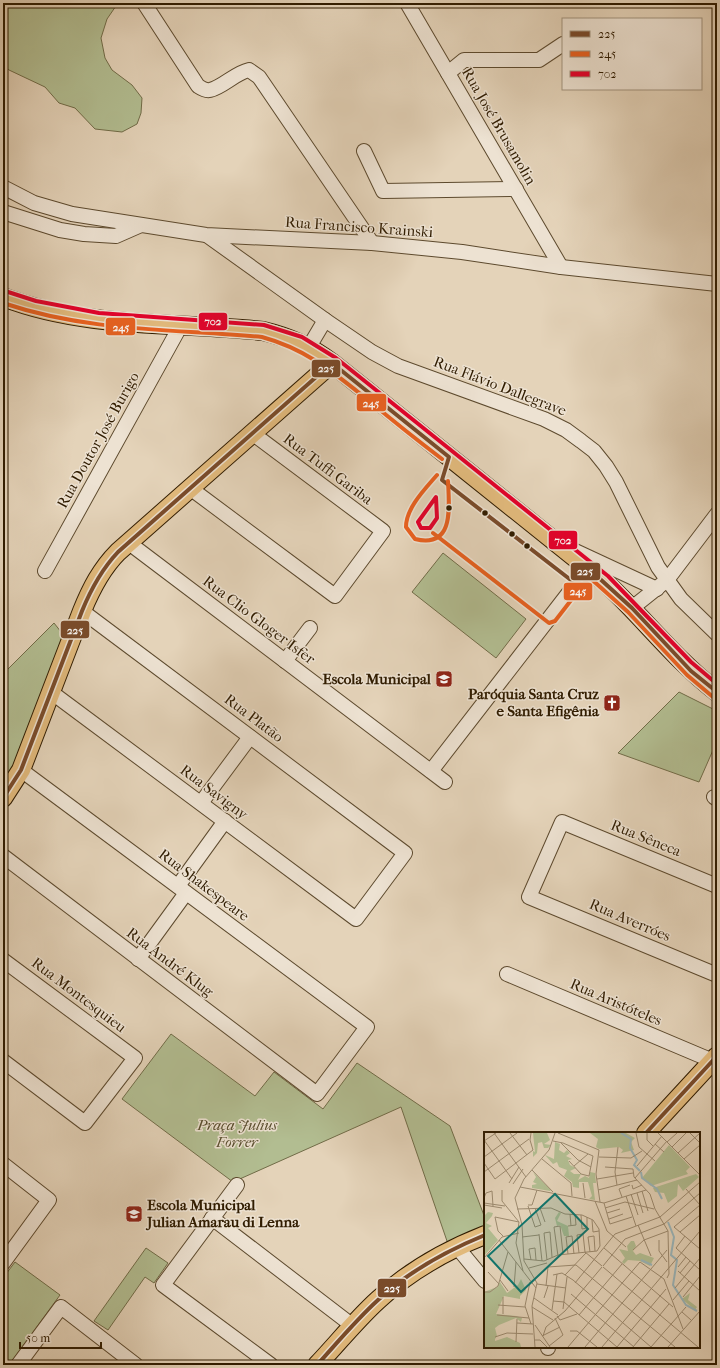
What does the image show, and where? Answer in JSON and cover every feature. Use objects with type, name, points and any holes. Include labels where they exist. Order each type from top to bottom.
[{"type":"main road","points":[[3,297],[34,308],[75,317],[263,331],[281,335],[309,347],[332,363],[588,568],[632,608],[691,671],[717,692]]},
{"type":"main road","points":[[3,798],[21,770],[82,611],[93,585],[103,569],[129,543],[190,488],[332,363]]},
{"type":"main road","points":[[647,1132],[715,1059]]},
{"type":"main road","points":[[317,1365],[377,1300],[404,1279],[457,1248],[484,1234]]},
{"type":"street","points":[[144,3],[198,86],[203,89],[210,90],[242,72],[249,70],[259,77],[372,243]]},
{"type":"street","name":"Rua José Brusamolin","points":[[407,3],[561,267]]},
{"type":"street","points":[[448,73],[464,60],[539,60],[562,45]]},
{"type":"street","points":[[364,151],[383,191],[516,189]]},
{"type":"street","points":[[3,187],[34,203],[72,214],[141,225]]},
{"type":"street","points":[[3,212],[60,230],[84,234],[116,236],[141,225]]},
{"type":"street","name":"Rua Francisco Krainski","points":[[141,225],[206,235],[372,243],[462,252],[561,267],[717,284]]},
{"type":"street","name":"Rua Flávio Dallegrave","points":[[206,235],[217,240],[325,320],[372,352],[398,366],[544,419],[566,430],[594,451],[616,482],[658,567],[662,584],[717,634]]},
{"type":"street","points":[[309,347],[325,320]]},
{"type":"street","name":"Rua Doutor José Burigo","points":[[45,571],[181,325]]},
{"type":"street","name":"Rua Tuffi Gariba","points":[[190,488],[335,596],[383,532],[252,433]]},
{"type":"street","points":[[632,608],[662,584],[717,514]]},
{"type":"street","points":[[554,541],[662,584]]},
{"type":"street","name":"Rua Clio Gloger Isfer","points":[[129,543],[445,782]]},
{"type":"street","points":[[431,771],[588,568]]},
{"type":"street","name":"Rua Platão","points":[[82,611],[405,853],[356,919]]},
{"type":"street","points":[[285,661],[310,628]]},
{"type":"street","name":"Rua Savigny","points":[[51,692],[356,919]]},
{"type":"street","points":[[201,803],[250,737]]},
{"type":"street","name":"Rua Shakespeare","points":[[21,770],[367,1027],[317,1094]]},
{"type":"street","points":[[138,958],[226,821]]},
{"type":"street","name":"Rua Sêneca","points":[[529,897],[562,822],[717,886]]},
{"type":"street","name":"Rua André Klug","points":[[3,856],[317,1094]]},
{"type":"street","name":"Rua Averróes","points":[[529,897],[717,975]]},
{"type":"street","name":"Rua Montesquieu","points":[[3,960],[135,1058],[85,1123],[3,1061]]},
{"type":"street","name":"Rua Aristóteles","points":[[506,974],[715,1059]]},
{"type":"street","points":[[3,1164],[49,1200],[3,1263]]},
{"type":"street","points":[[237,1185],[163,1285],[271,1365]]},
{"type":"street","points":[[212,1218],[353,1326]]},
{"type":"street","points":[[457,1248],[484,1280]]},
{"type":"street","points":[[18,1365],[61,1307],[136,1365]]},
{"type":"green space","points":[[3,3],[118,3],[107,19],[101,38],[105,58],[112,70],[132,85],[142,98],[141,113],[137,124],[122,132],[95,129],[75,108],[59,103],[45,87],[9,70],[3,65]]},
{"type":"green space","points":[[443,553],[526,619],[496,658],[412,592]]},
{"type":"green space","points":[[54,623],[65,637],[19,758],[3,788],[3,674]]},
{"type":"green space","points":[[679,692],[717,711],[717,741],[699,782],[618,753]]},
{"type":"green space","name":"Praça Julius Forrer","points":[[171,1034],[255,1096],[274,1072],[323,1109],[357,1063],[450,1126],[484,1215],[484,1227],[448,1244],[401,1107],[233,1182],[122,1099]]},
{"type":"green space","points":[[146,1248],[168,1263],[154,1283],[145,1277],[108,1330],[94,1321]]},
{"type":"green space","points":[[15,1262],[60,1295],[9,1365],[3,1365],[3,1278]]},
{"type":"transit line","name":"702","points":[[5,291],[36,301],[99,313],[264,325],[302,337],[336,358],[608,576],[691,662],[717,684]]},
{"type":"transit line","name":"245","points":[[3,303],[35,312],[99,324],[131,328],[262,337],[278,342],[306,355],[331,371],[442,459]]},
{"type":"transit line","name":"225","points":[[3,798],[21,770],[82,611],[93,587],[107,565],[118,552],[332,363],[449,457],[442,480],[576,584],[588,568],[632,608],[691,671],[717,692]]},
{"type":"transit line","name":"245","points":[[437,475],[417,499],[409,513],[406,527],[415,539],[428,540],[437,538],[443,532],[449,513],[448,481]]},
{"type":"transit line","name":"702","points":[[436,497],[437,518],[430,528],[421,528],[418,522],[436,497]]},
{"type":"transit line","name":"245","points":[[433,533],[549,623],[555,621],[589,577],[628,612],[687,675],[713,697]]},
{"type":"transit line","name":"225","points":[[647,1132],[717,1056]]},
{"type":"transit line","name":"225","points":[[317,1365],[370,1308],[402,1280],[442,1255],[484,1235]]},
{"type":"place","name":"Escola Municipal","points":[[444,679]]},
{"type":"place","name":"Paróquia Santa Cruz e Santa Efigênia","points":[[612,703]]},
{"type":"place","name":"Escola Municipal Julian Amarau di Lenna","points":[[134,1214]]}]
